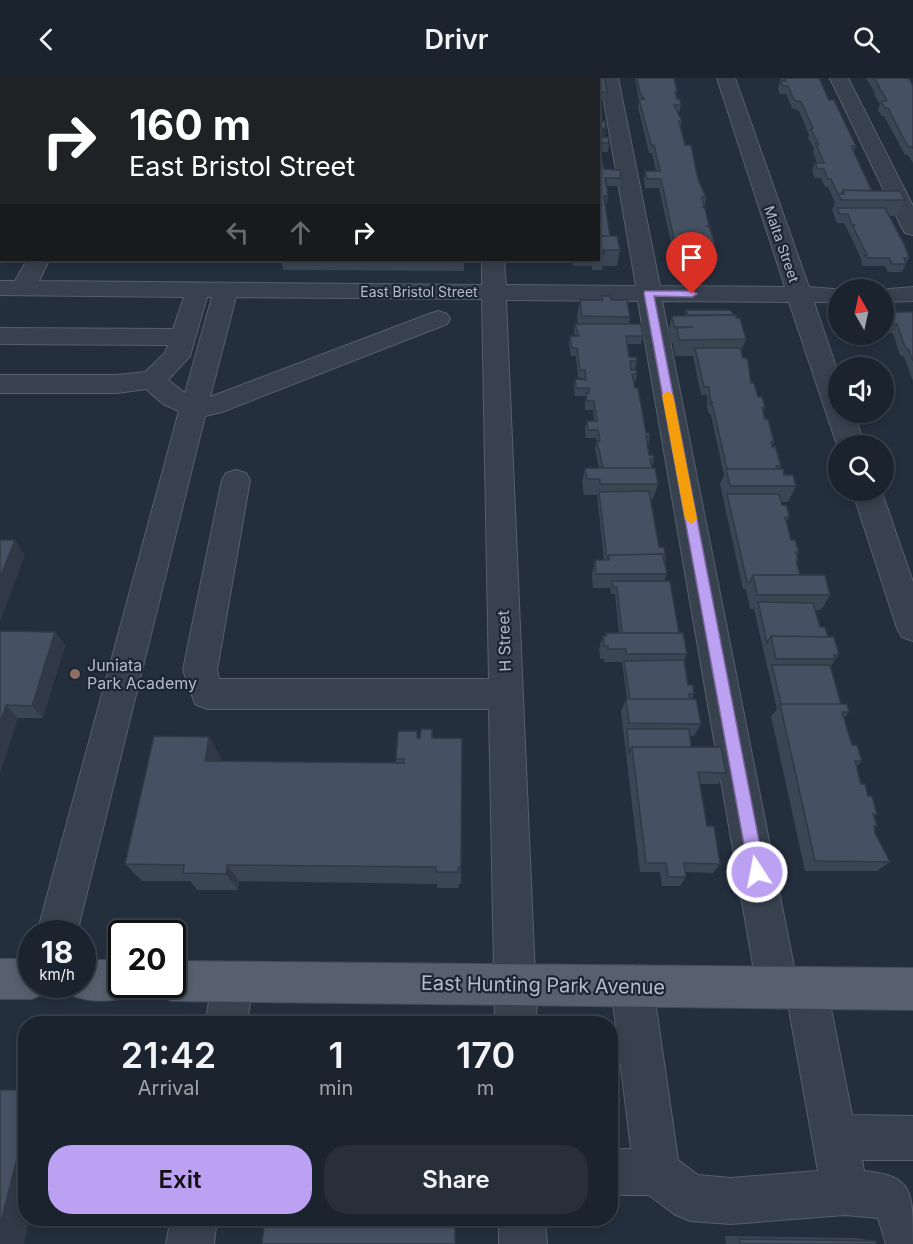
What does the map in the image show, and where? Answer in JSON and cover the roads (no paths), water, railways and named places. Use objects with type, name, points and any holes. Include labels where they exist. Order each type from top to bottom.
[{"type":"main road","points":[[0,979],[18,979]]},
{"type":"main road","name":"East Hunting Park Avenue","points":[[186,981],[233,982],[515,1004],[632,986],[913,989]]},
{"type":"street","points":[[609,78],[649,293],[792,988],[834,1137],[845,1192]]},
{"type":"street","name":"Malta Street","points":[[726,78],[828,379]]},
{"type":"street","points":[[839,78],[913,228]]},
{"type":"street","points":[[11,288],[37,261]]},
{"type":"street","name":"H Street","points":[[493,261],[515,1004]]},
{"type":"street","name":"East Bristol Street","points":[[11,288],[828,295]]},
{"type":"street","points":[[0,384],[117,384],[152,380],[177,356],[198,290]]},
{"type":"street","points":[[60,920],[226,290]]},
{"type":"street","points":[[894,295],[913,294]]},
{"type":"street","points":[[152,380],[172,398],[194,407],[213,406],[438,319]]},
{"type":"street","points":[[0,336],[183,337]]},
{"type":"street","points":[[236,480],[200,670],[207,694],[506,694]]},
{"type":"street","points":[[870,501],[913,628]]},
{"type":"street","points":[[227,1016],[233,982]]},
{"type":"street","points":[[632,986],[657,1172]]},
{"type":"street","points":[[834,1137],[913,1138]]},
{"type":"street","points":[[618,1172],[657,1172],[690,1198],[731,1201],[845,1192],[891,1196],[903,1215],[910,1244]]},
{"type":"street","points":[[190,1244],[193,1226]]},
{"type":"street","points":[[522,1226],[523,1244]]},
{"type":"place","name":"Juniata Park Academy","points":[[75,674]]}]
